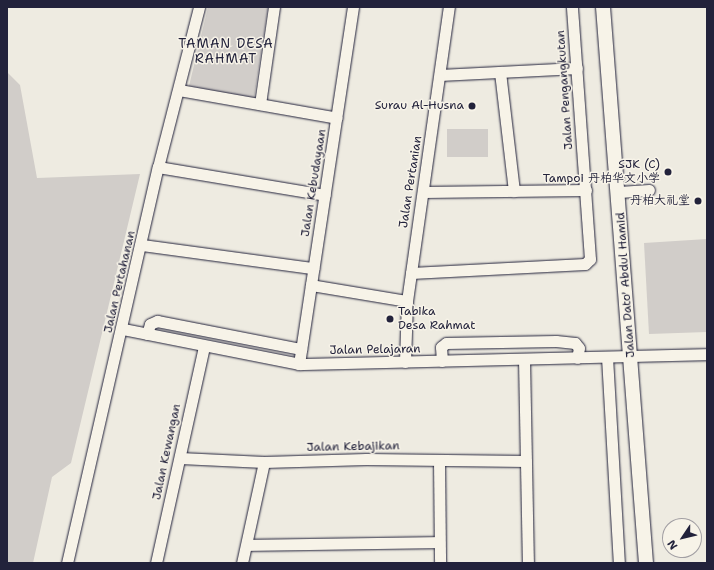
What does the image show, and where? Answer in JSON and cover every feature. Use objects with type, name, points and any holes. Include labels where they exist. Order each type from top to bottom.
[{"type":"street","name":"Jalan Pertahanan","points":[[67,563],[123,329],[158,168],[199,7]]},
{"type":"street","points":[[260,104],[274,7]]},
{"type":"street","name":"Jalan Kebudayaan","points":[[299,364],[313,268],[338,118],[353,7]]},
{"type":"street","name":"Jalan Pertanian","points":[[405,362],[406,301],[449,7]]},
{"type":"street","name":"Jalan Pengangkutan","points":[[411,273],[585,264],[590,259],[572,7]]},
{"type":"street","name":"Jalan Dato' Abdul Hamid","points":[[603,7],[619,192],[646,563]]},
{"type":"street","points":[[440,75],[576,68]]},
{"type":"street","points":[[500,72],[514,191]]},
{"type":"street","points":[[179,90],[338,118]]},
{"type":"street","points":[[158,168],[325,195]]},
{"type":"street","points":[[423,192],[586,190]]},
{"type":"street","points":[[619,192],[648,190]]},
{"type":"street","points":[[142,245],[313,268]]},
{"type":"street","points":[[311,286],[406,301]]},
{"type":"street","points":[[147,334],[150,324],[157,321],[301,349]]},
{"type":"street","name":"Jalan Pelajaran","points":[[123,329],[204,347],[299,364],[577,358],[607,357],[631,354],[707,354]]},
{"type":"street","points":[[442,361],[441,346],[446,343],[527,341],[575,343],[579,348],[577,358]]},
{"type":"street","name":"Jalan Kewangan","points":[[156,563],[204,347]]},
{"type":"street","points":[[607,357],[619,563]]},
{"type":"street","points":[[524,359],[528,563]]},
{"type":"street","name":"Jalan Kebajikan","points":[[180,458],[264,462],[439,460],[526,461]]},
{"type":"street","points":[[439,460],[440,563]]},
{"type":"street","points":[[242,563],[248,545],[264,462]]},
{"type":"street","points":[[248,545],[439,542]]},
{"type":"shaded area","points":[[208,7],[268,7],[254,99],[189,86]]},
{"type":"shaded area","points":[[7,72],[20,85],[37,178],[140,174],[71,463],[52,477],[33,563],[7,563]]},
{"type":"shaded area","points":[[447,129],[488,129],[488,157],[447,157]]},
{"type":"shaded area","points":[[707,239],[707,332],[649,334],[644,243]]},
{"type":"place","name":"Surau Al-Husna","points":[[472,106]]},
{"type":"place","name":"SJK (C) Tampoi 丹柏华文小学","points":[[668,172]]},
{"type":"place","name":"丹柏大礼堂","points":[[698,201]]},
{"type":"place","name":"Tabika Desa Rahmat","points":[[390,319]]},
{"type":"district","name":"TAMAN DESA RAHMAT","points":[[226,52]]}]
